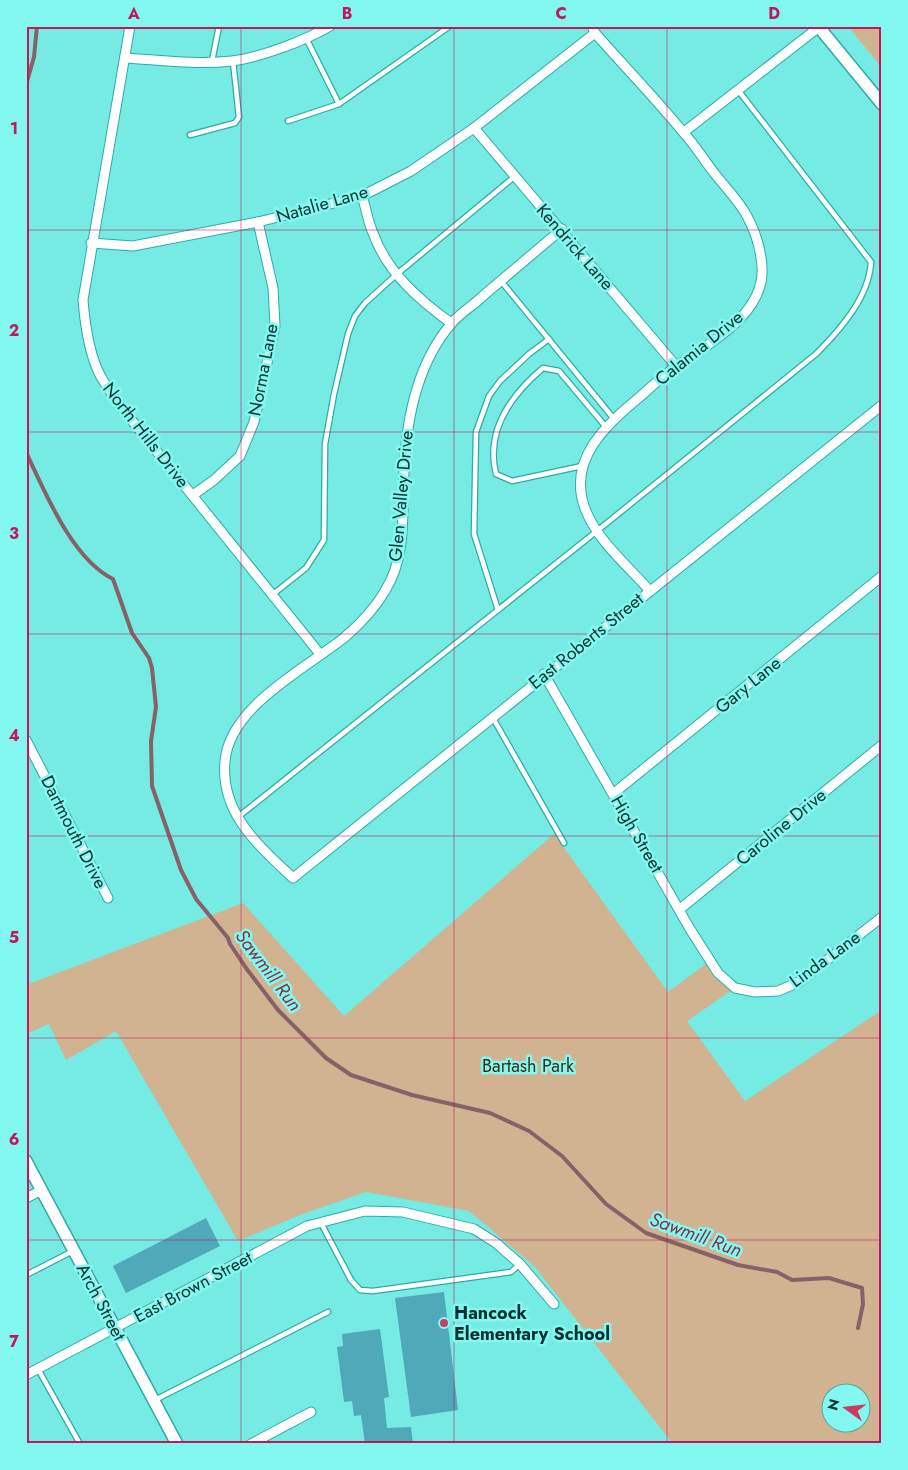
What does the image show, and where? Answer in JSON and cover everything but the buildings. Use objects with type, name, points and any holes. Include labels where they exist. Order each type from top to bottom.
[{"type":"street","name":"North Hills Drive","points":[[130,26],[83,300],[85,324],[100,376],[121,407],[320,654]]},
{"type":"street","points":[[125,58],[233,61],[306,38],[330,26]]},
{"type":"street","points":[[684,132],[818,26],[882,104]]},
{"type":"street","name":"Natalie Lane","points":[[92,243],[134,246],[258,222],[362,196],[411,171],[474,128],[594,30]]},
{"type":"street","name":"Calamia Drive","points":[[594,30],[684,132],[746,215],[756,236],[762,268],[760,284],[752,302],[741,317],[723,334],[676,366],[606,427],[590,448],[582,466],[581,495],[586,511],[597,531],[649,590]]},
{"type":"street","name":"Kendrick Lane","points":[[474,128],[514,177],[562,229],[676,366]]},
{"type":"street","points":[[362,196],[372,233],[385,258],[397,274],[429,307],[452,324]]},
{"type":"street","name":"Norma Lane","points":[[193,495],[214,480],[240,456],[254,422],[274,326],[273,288],[258,222]]},
{"type":"street","name":"Glen Valley Drive","points":[[293,878],[248,834],[237,818],[225,787],[225,761],[229,738],[247,712],[320,654],[346,636],[367,615],[386,591],[397,566],[402,538],[405,443],[410,416],[422,375],[431,353],[452,324],[562,229]]},
{"type":"street","name":"East Roberts Street","points":[[293,878],[544,674],[881,406]]},
{"type":"street","name":"Gary Lane","points":[[614,793],[882,576]]},
{"type":"street","name":"High Street","points":[[544,674],[718,973],[735,988]]},
{"type":"street","name":"Dartmouth Drive","points":[[26,740],[108,898]]},
{"type":"street","name":"Caroline Drive","points":[[680,909],[882,746]]},
{"type":"street","name":"Linda Lane","points":[[735,988],[755,992],[778,991],[799,982],[882,916]]},
{"type":"street","name":"Arch Street","points":[[26,1160],[177,1444]]},
{"type":"street","points":[[26,1198],[42,1190]]},
{"type":"street","name":"East Brown Street","points":[[26,1375],[307,1226],[365,1211],[378,1210],[433,1218],[474,1229],[496,1243],[520,1264],[554,1304]]},
{"type":"street","points":[[251,1444],[311,1412]]},
{"type":"lane","points":[[212,61],[219,26]]},
{"type":"lane","points":[[288,121],[339,104],[450,26]]},
{"type":"lane","points":[[306,38],[339,104]]},
{"type":"lane","points":[[190,135],[235,123],[239,118],[233,61]]},
{"type":"lane","points":[[237,818],[816,354],[847,319],[870,277],[871,262],[738,90]]},
{"type":"lane","points":[[272,595],[306,568],[324,540],[325,444],[348,334],[355,316],[365,303],[397,274],[514,177]]},
{"type":"lane","points":[[501,281],[615,419]]},
{"type":"lane","points":[[498,610],[474,534],[476,432],[489,396],[500,381],[529,354],[549,339]]},
{"type":"lane","points":[[582,466],[512,481],[496,474],[494,446],[498,424],[503,411],[521,388],[543,368],[547,367],[560,371],[606,427]]},
{"type":"lane","points":[[492,716],[564,843]]},
{"type":"lane","points":[[321,1222],[351,1280],[360,1290],[373,1291],[511,1272],[520,1264]]},
{"type":"lane","points":[[26,1276],[74,1251]]},
{"type":"lane","points":[[154,1400],[328,1312]]},
{"type":"lane","points":[[38,1369],[80,1444]]},
{"type":"green space","points":[[848,26],[882,26],[882,68]]},
{"type":"green space","name":"Bartash Park","points":[[554,834],[668,992],[710,961],[735,988],[687,1021],[745,1101],[882,1010],[882,1444],[673,1444],[535,1267],[469,1211],[366,1192],[300,1215],[238,1241],[116,1031],[66,1060],[49,1024],[26,1034],[26,985],[243,903],[344,1016]]},
{"type":"waterway","name":"Sawmill Run","points":[[26,85],[34,57],[37,26]]},
{"type":"waterway","name":"Sawmill Run","points":[[26,452],[51,504],[72,541],[98,569],[113,579],[132,633],[149,658],[152,668],[156,707],[151,741],[152,786],[181,870],[196,899],[228,938],[246,968],[278,1010],[326,1058],[351,1075],[412,1095],[490,1113],[529,1131],[562,1156],[606,1204],[646,1233],[738,1265],[777,1272],[792,1280],[829,1278],[862,1288],[863,1304],[858,1328]]},
{"type":"place","name":"Hancock Elementary School","points":[[444,1323]]}]
